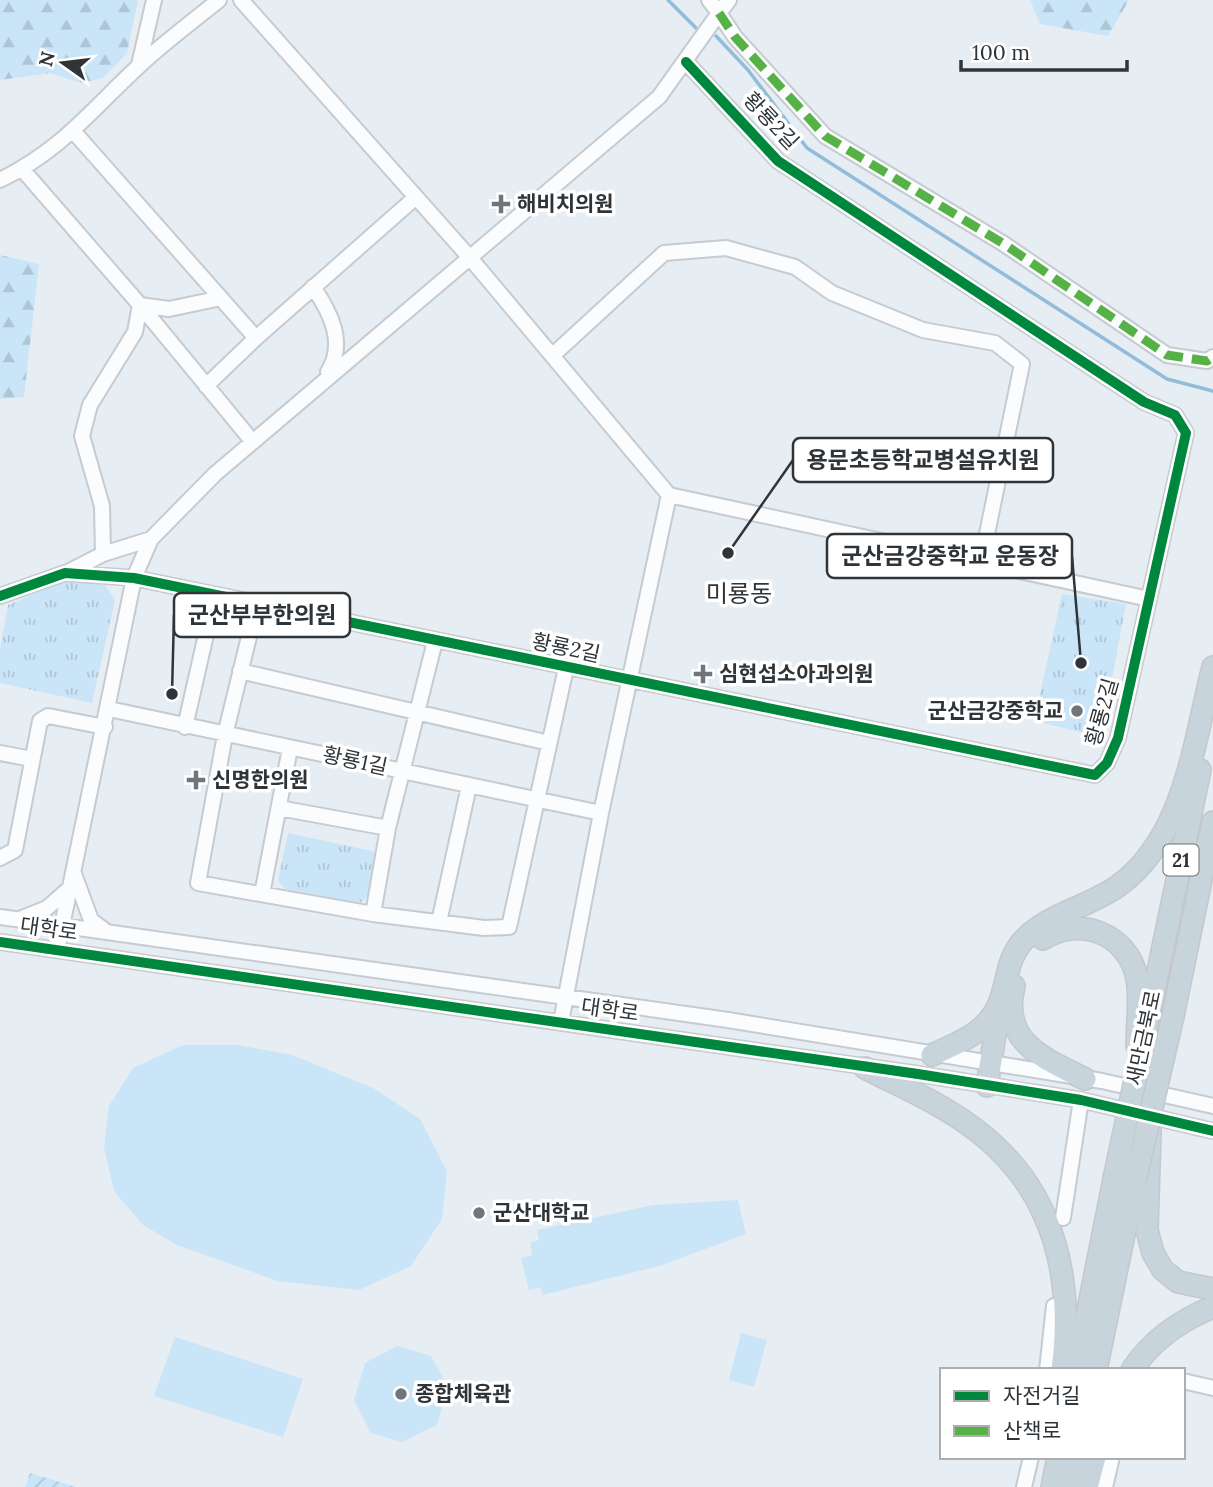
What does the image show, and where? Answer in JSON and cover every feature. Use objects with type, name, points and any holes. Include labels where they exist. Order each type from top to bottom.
[{"type":"highway","points":[[989,1075],[1006,970],[1023,941],[1041,926],[1094,903],[1121,884],[1148,857],[1168,826],[1181,791],[1213,667]]},
{"type":"highway","name":"새만금북로","points":[[1077,1368],[1133,1183],[1136,1075],[1144,1009],[1213,706]]},
{"type":"highway","name":"새만금북로","points":[[1096,1368],[1133,1183],[1173,1016],[1213,822]]},
{"type":"highway","points":[[1085,1079],[1031,1050],[1013,1023],[1009,1010],[1013,990],[1018,970],[1029,951],[1054,932],[1071,928],[1091,928],[1107,936],[1121,945],[1132,962],[1144,1009]]},
{"type":"highway","points":[[932,1055],[977,1032],[989,1021],[1000,1000]]},
{"type":"highway","points":[[865,1068],[954,1115],[1006,1156],[1043,1210],[1057,1247],[1060,1297],[1066,1328],[1062,1368]]},
{"type":"highway","points":[[1133,1183],[1153,1253],[1163,1270],[1178,1282],[1213,1289]]},
{"type":"highway","points":[[1134,1368],[1160,1339],[1181,1322],[1213,1307]]},
{"type":"highway","points":[[1039,1487],[1045,1459]]},
{"type":"highway","points":[[1052,1487],[1058,1459]]},
{"type":"highway","points":[[1072,1487],[1078,1459]]},
{"type":"highway","points":[[1087,1487],[1094,1459]]},
{"type":"street","points":[[139,65],[154,0]]},
{"type":"street","points":[[0,180],[22,169],[74,132],[139,65],[219,0]]},
{"type":"street","points":[[241,0],[471,259],[669,495],[1149,599]]},
{"type":"street","points":[[709,0],[735,37],[825,136],[1004,244],[1167,355],[1208,360],[1213,356]]},
{"type":"street","points":[[57,950],[134,578],[150,539],[215,474],[659,97],[729,0]]},
{"type":"street","name":"황룡2길","points":[[65,573],[134,578],[1094,775],[1107,763],[1118,738],[1186,433],[1175,415],[1144,402],[778,161],[686,62]]},
{"type":"street","points":[[74,132],[256,338]]},
{"type":"street","points":[[22,169],[140,305],[253,442]]},
{"type":"street","points":[[206,386],[256,338],[416,197]]},
{"type":"street","points":[[553,355],[664,253],[702,248],[726,248],[796,267],[832,293],[923,330],[995,343],[1022,364],[981,563]]},
{"type":"street","points":[[313,287],[327,306],[335,328],[336,359],[321,383]]},
{"type":"street","points":[[140,305],[169,309],[221,298]]},
{"type":"street","points":[[103,554],[103,506],[82,436],[90,405],[135,332],[140,305]]},
{"type":"street","points":[[561,1022],[601,813],[669,495]]},
{"type":"street","points":[[0,596],[65,573],[103,554],[150,539]]},
{"type":"street","points":[[186,727],[215,595]]},
{"type":"street","points":[[257,604],[225,735],[198,883],[373,914],[484,928],[509,927],[535,798],[566,668]]},
{"type":"street","points":[[373,914],[388,828],[435,641]]},
{"type":"street","points":[[240,671],[549,744]]},
{"type":"street","name":"황룡1길","points":[[109,709],[601,813]]},
{"type":"street","points":[[0,858],[15,850],[40,720],[48,716],[105,727]]},
{"type":"street","points":[[262,894],[290,748]]},
{"type":"street","points":[[0,753],[32,759]]},
{"type":"street","points":[[439,922],[469,786]]},
{"type":"street","points":[[279,808],[388,828]]},
{"type":"street","points":[[7,918],[32,916],[47,908],[72,881]]},
{"type":"street","points":[[72,881],[91,920],[108,933]]},
{"type":"street","name":"대학로","points":[[7,918],[728,1020],[932,1055],[989,1075],[1081,1100],[1213,1131]]},
{"type":"street","name":"대학로","points":[[0,942],[865,1068],[907,1073],[1085,1079],[1213,1106]]},
{"type":"street","points":[[1063,1218],[1081,1100]]},
{"type":"street","points":[[1047,1368],[1060,1297]]},
{"type":"street","points":[[1185,1381],[1213,1388]]},
{"type":"street","points":[[1024,1487],[1031,1459]]},
{"type":"street","points":[[1105,1487],[1112,1459]]},
{"type":"green space","points":[[0,0],[138,0],[127,53],[103,78],[81,83],[50,73],[0,80]]},
{"type":"green space","points":[[1030,0],[1129,0],[1108,36],[1040,24]]},
{"type":"green space","points":[[0,255],[39,264],[24,397],[0,399]]},
{"type":"green space","points":[[69,579],[105,585],[115,600],[92,703],[0,683],[0,649],[8,605]]},
{"type":"green space","points":[[1062,594],[1126,604],[1101,737],[1034,721]]},
{"type":"green space","points":[[288,833],[377,852],[369,894],[360,903],[285,889],[278,881]]},
{"type":"green space","points":[[183,1045],[238,1045],[292,1055],[373,1088],[420,1119],[447,1171],[442,1219],[411,1266],[359,1290],[278,1281],[177,1245],[143,1225],[114,1191],[104,1147],[109,1106],[133,1068]]},
{"type":"green space","points":[[738,1200],[746,1234],[659,1266],[543,1295],[540,1287],[529,1290],[521,1258],[532,1255],[530,1243],[539,1240],[537,1230],[653,1205]]},
{"type":"green space","points":[[741,1333],[767,1340],[754,1387],[729,1380]]},
{"type":"green space","points":[[175,1337],[303,1379],[283,1437],[154,1396]]},
{"type":"green space","name":"종합체육관","points":[[397,1346],[431,1356],[448,1387],[437,1425],[402,1442],[371,1433],[354,1400],[365,1363]]},
{"type":"green space","points":[[30,1473],[76,1487],[25,1487]]},
{"type":"waterway","points":[[668,0],[696,28]]},
{"type":"waterway","points":[[716,36],[748,70],[807,148],[1167,379],[1213,391]]},
{"type":"marked path","points":[[719,13],[735,37],[825,136],[1004,244],[1167,355],[1207,361],[1213,357]]},
{"type":"cycle path","points":[[0,596],[65,573],[134,578],[1095,775],[1107,763],[1118,738],[1186,433],[1175,415],[1144,402],[778,161],[686,62]]},
{"type":"cycle path","points":[[0,942],[918,1074],[1081,1100],[1213,1131]]},
{"type":"place","name":"해비치의원","points":[[501,204]]},
{"type":"place","name":"용문초등학교병설유치원","points":[[728,553]]},
{"type":"place","name":"군산금강중학교 운동장","points":[[1081,663]]},
{"type":"place","name":"심현섭소아과의원","points":[[703,674]]},
{"type":"place","name":"군산부부한의원","points":[[172,694]]},
{"type":"place","name":"군산금강중학교","points":[[1077,711]]},
{"type":"place","name":"신명한의원","points":[[196,780]]},
{"type":"place","name":"군산대학교","points":[[479,1213]]},
{"type":"place","name":"종합체육관","points":[[401,1394]]},
{"type":"district","name":"미룡동","points":[[739,594]]}]
